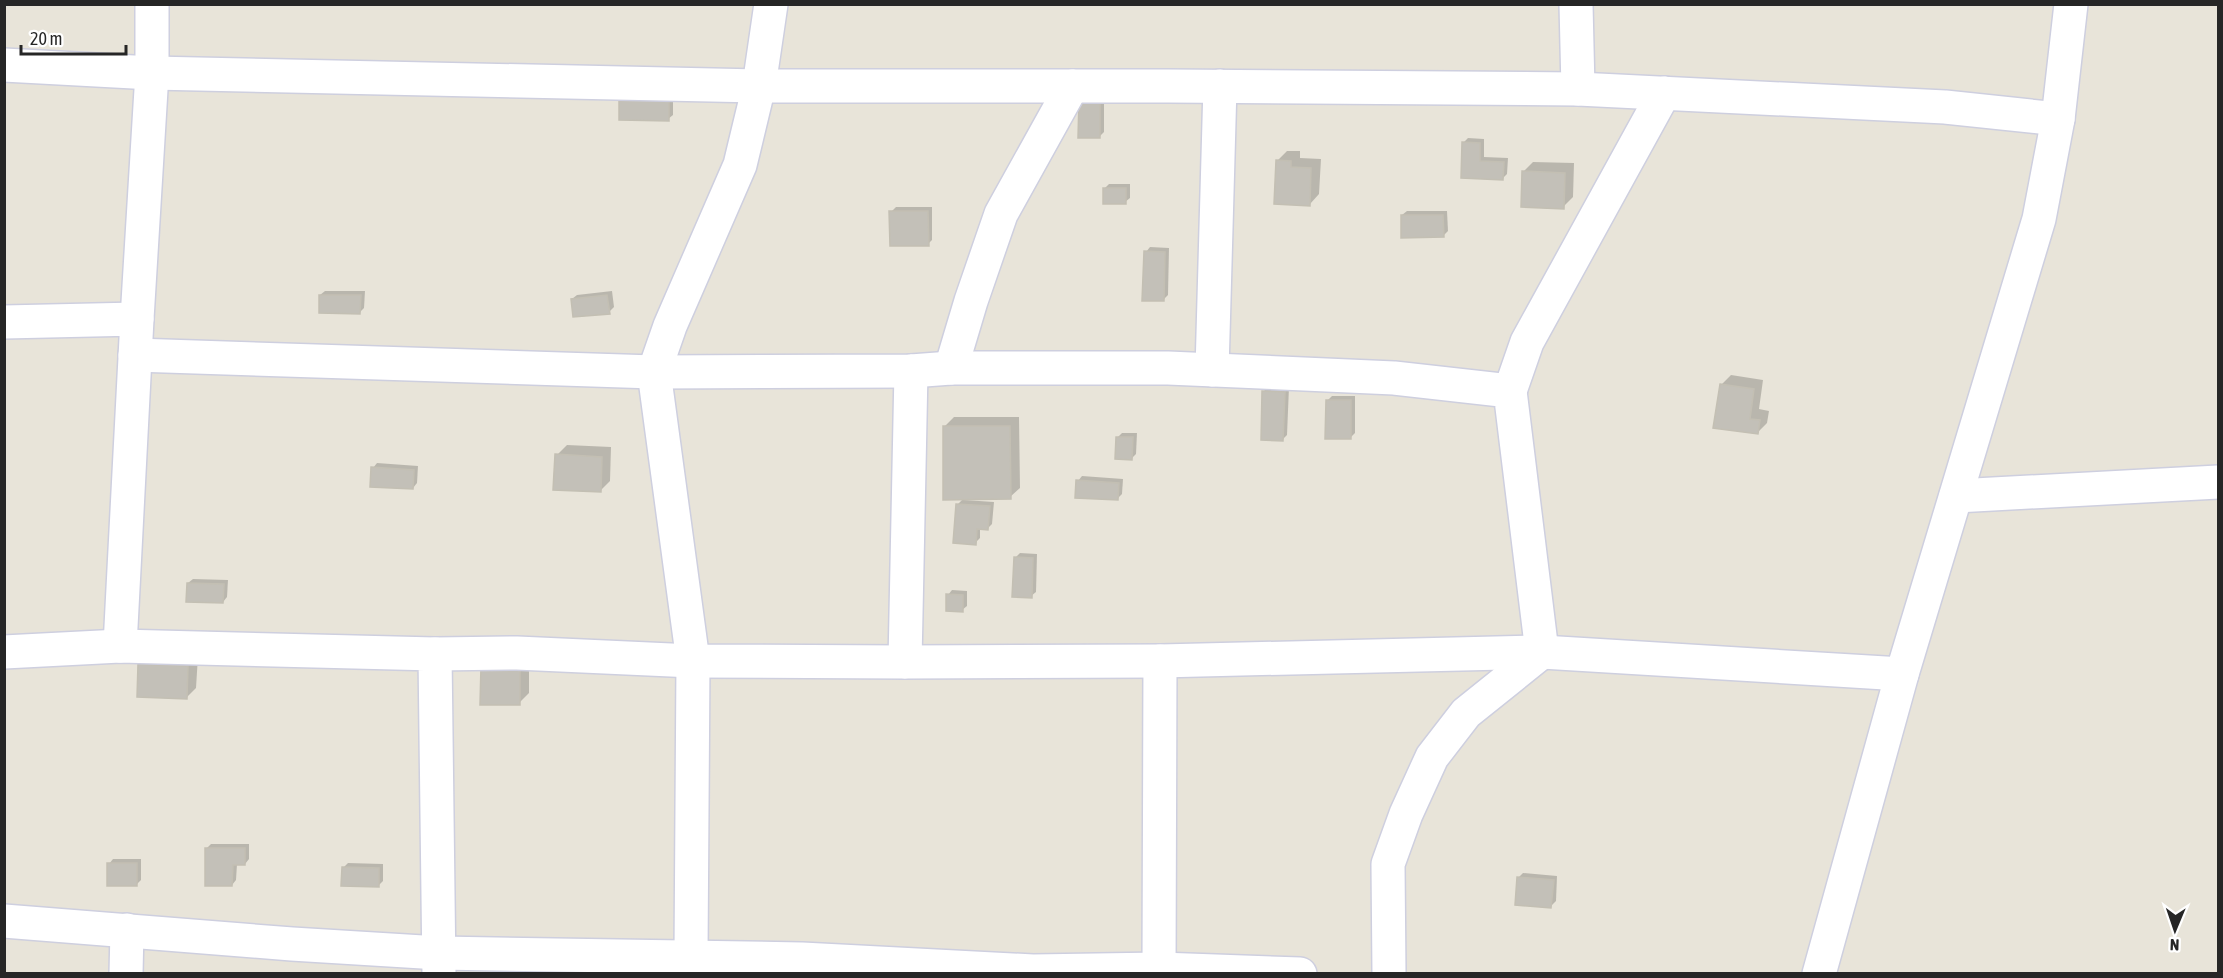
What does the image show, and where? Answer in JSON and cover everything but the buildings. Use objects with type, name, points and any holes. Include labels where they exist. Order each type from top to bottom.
[{"type":"street","points":[[120,646],[152,73],[152,4]]},
{"type":"street","points":[[692,955],[693,661],[654,372],[670,326],[740,165],[759,86],[771,4]]},
{"type":"street","points":[[1576,4],[1578,89]]},
{"type":"street","points":[[1819,974],[1902,674],[2039,219],[2058,119],[2071,4]]},
{"type":"street","points":[[4,65],[152,73],[759,86],[1578,89],[1945,107],[2058,119]]},
{"type":"street","points":[[951,368],[1001,214],[1072,86]]},
{"type":"street","points":[[1212,370],[1220,86]]},
{"type":"street","points":[[1542,652],[1510,391],[1527,342],[1664,93]]},
{"type":"street","points":[[4,322],[137,319]]},
{"type":"street","points":[[135,355],[654,372],[1168,368],[1395,378],[1510,391]]},
{"type":"street","points":[[905,662],[911,371]]},
{"type":"street","points":[[1956,496],[2218,482]]},
{"type":"street","points":[[4,652],[120,646],[435,654],[517,653],[693,661],[905,662],[1160,661],[1542,652],[1902,674]]},
{"type":"street","points":[[1389,974],[1388,864],[1406,814],[1432,757],[1466,713],[1542,652]]},
{"type":"street","points":[[435,654],[439,963]]},
{"type":"street","points":[[1160,661],[1160,971]]},
{"type":"street","points":[[4,921],[127,930],[439,963],[692,955],[802,958],[1033,971],[1300,974]]},
{"type":"street","points":[[126,974],[127,930]]}]
